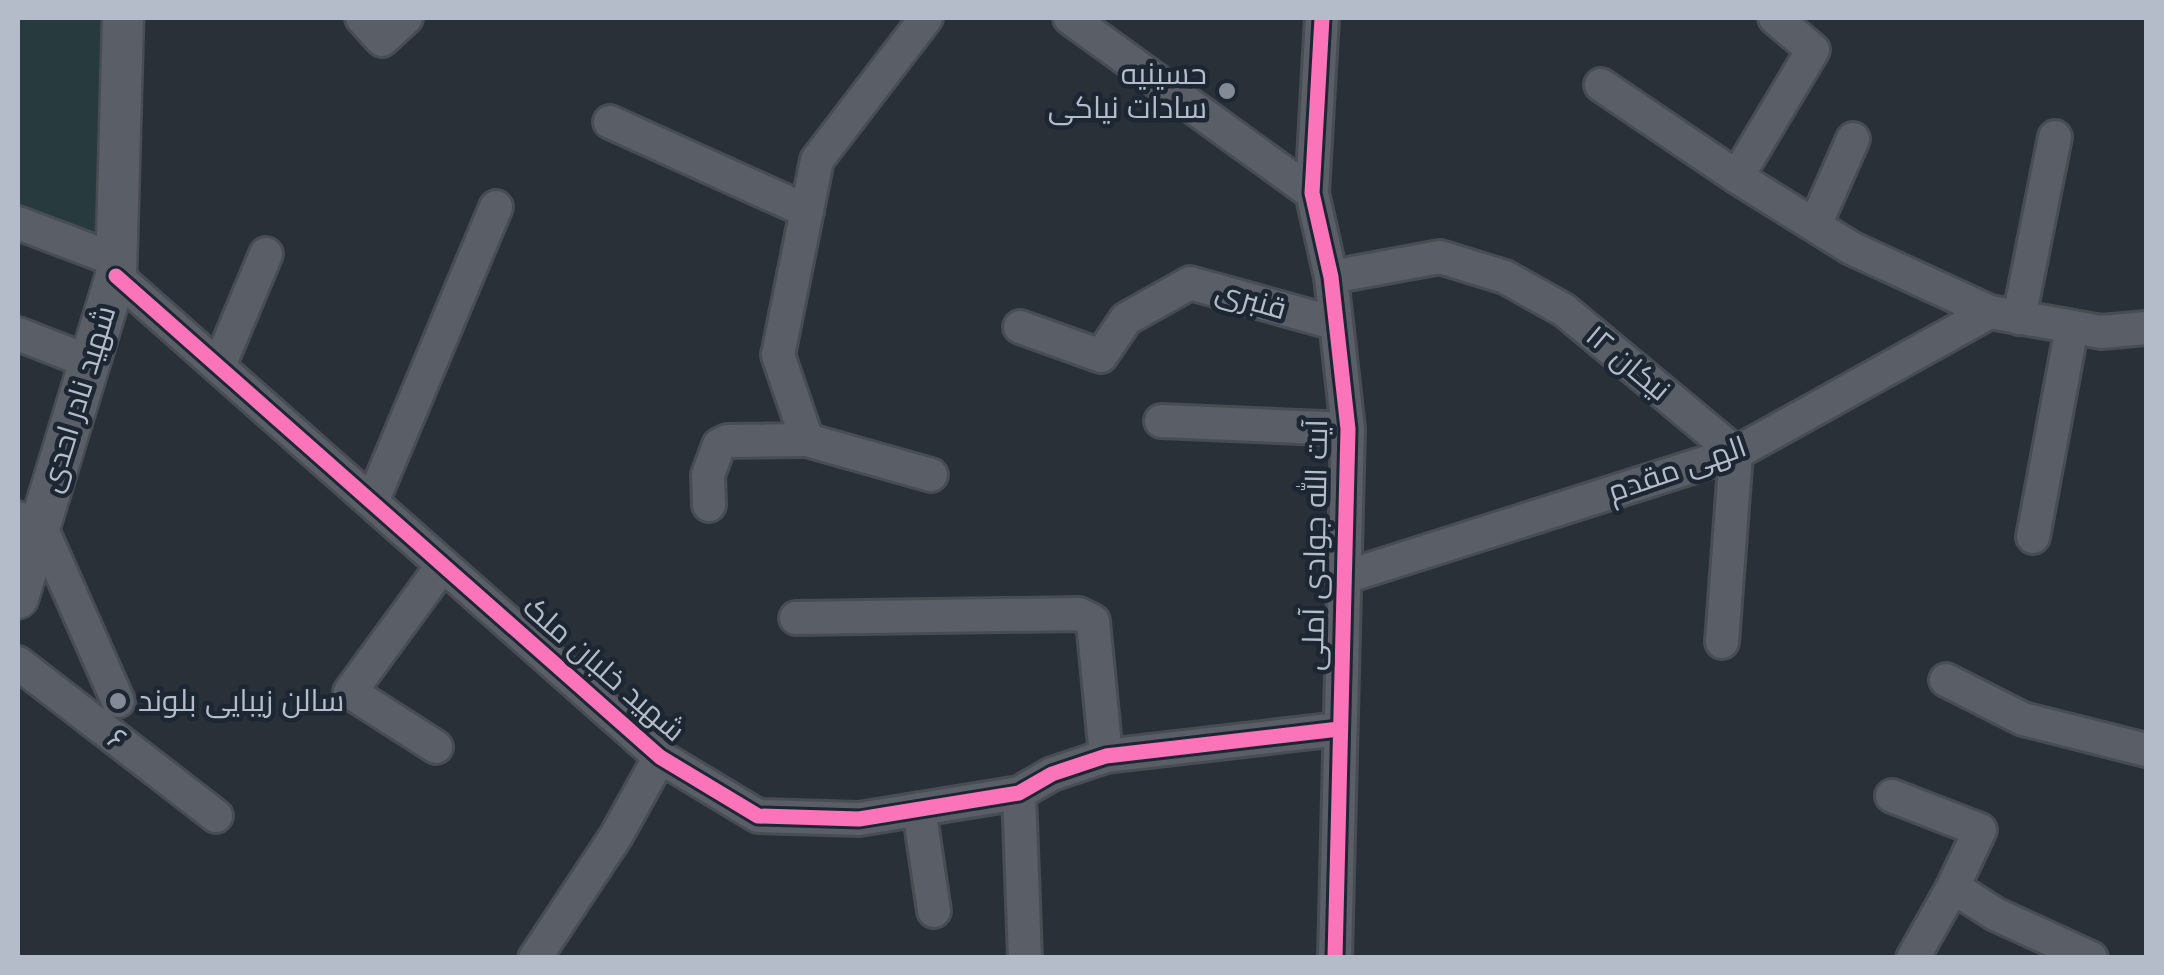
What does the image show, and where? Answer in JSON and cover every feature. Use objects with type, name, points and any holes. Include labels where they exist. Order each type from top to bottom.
[{"type":"street","points":[[362,18],[382,40],[406,18]]},
{"type":"street","points":[[807,440],[778,355],[817,160],[926,18]]},
{"type":"street","points":[[1070,18],[1312,193]]},
{"type":"street","name":"آیت الله جوادی آملی","points":[[1322,18],[1312,193],[1331,277],[1348,429],[1335,958]]},
{"type":"street","points":[[1737,177],[1813,50],[1775,18]]},
{"type":"street","name":"شهید نادر احدی","points":[[18,598],[29,521],[90,362],[116,268],[131,24]]},
{"type":"street","points":[[1601,85],[1851,248],[2005,315],[2101,332],[2146,328]]},
{"type":"street","points":[[610,122],[807,211]]},
{"type":"street","points":[[2005,315],[2055,137]]},
{"type":"street","points":[[1815,225],[1854,139]]},
{"type":"street","points":[[372,502],[496,208]]},
{"type":"street","points":[[18,223],[116,268]]},
{"type":"street","points":[[218,366],[266,254]]},
{"type":"street","name":"نیکان ۱۲","points":[[1331,277],[1440,257],[1505,278],[1564,310],[1736,453]]},
{"type":"street","name":"شهید خلبان ملک","points":[[116,268],[218,366],[660,757],[758,816],[858,819],[1020,792],[1052,774],[1106,756],[1339,729]]},
{"type":"street","name":"قنبری","points":[[1020,327],[1100,356],[1126,319],[1190,282],[1334,323]]},
{"type":"street","name":"الهی مقدم","points":[[1342,578],[1736,453],[2005,315]]},
{"type":"street","points":[[2032,537],[2072,326]]},
{"type":"street","points":[[18,334],[90,362]]},
{"type":"street","points":[[1161,420],[1348,429]]},
{"type":"street","points":[[709,505],[708,475],[719,444],[726,441],[807,440],[932,475]]},
{"type":"street","points":[[1722,642],[1736,453]]},
{"type":"street","points":[[29,521],[118,700]]},
{"type":"street","points":[[436,747],[350,692],[443,566]]},
{"type":"street","points":[[796,618],[1087,616],[1093,621],[1106,756]]},
{"type":"street","name":"۶","points":[[18,662],[216,816]]},
{"type":"street","points":[[1946,680],[2023,719],[2146,750]]},
{"type":"street","points":[[536,958],[616,836],[660,757]]},
{"type":"street","points":[[1020,792],[1025,958]]},
{"type":"street","points":[[1892,796],[1980,830],[1913,958]]},
{"type":"street","points":[[919,809],[934,911]]},
{"type":"street","points":[[1953,887],[1995,914],[2090,958]]},
{"type":"green space","points":[[18,18],[101,18],[96,239],[18,215]]},
{"type":"cycle path","points":[[1322,18],[1312,193],[1331,277],[1348,429],[1335,958]]},
{"type":"cycle path","points":[[116,276],[660,757],[758,816],[859,819],[1019,793],[1052,774],[1106,756],[1339,729]]},
{"type":"place","name":"حسینیه سادات نیاکی","points":[[1227,91]]},
{"type":"place","name":"سالن زیبایی بلوند","points":[[118,701]]}]
